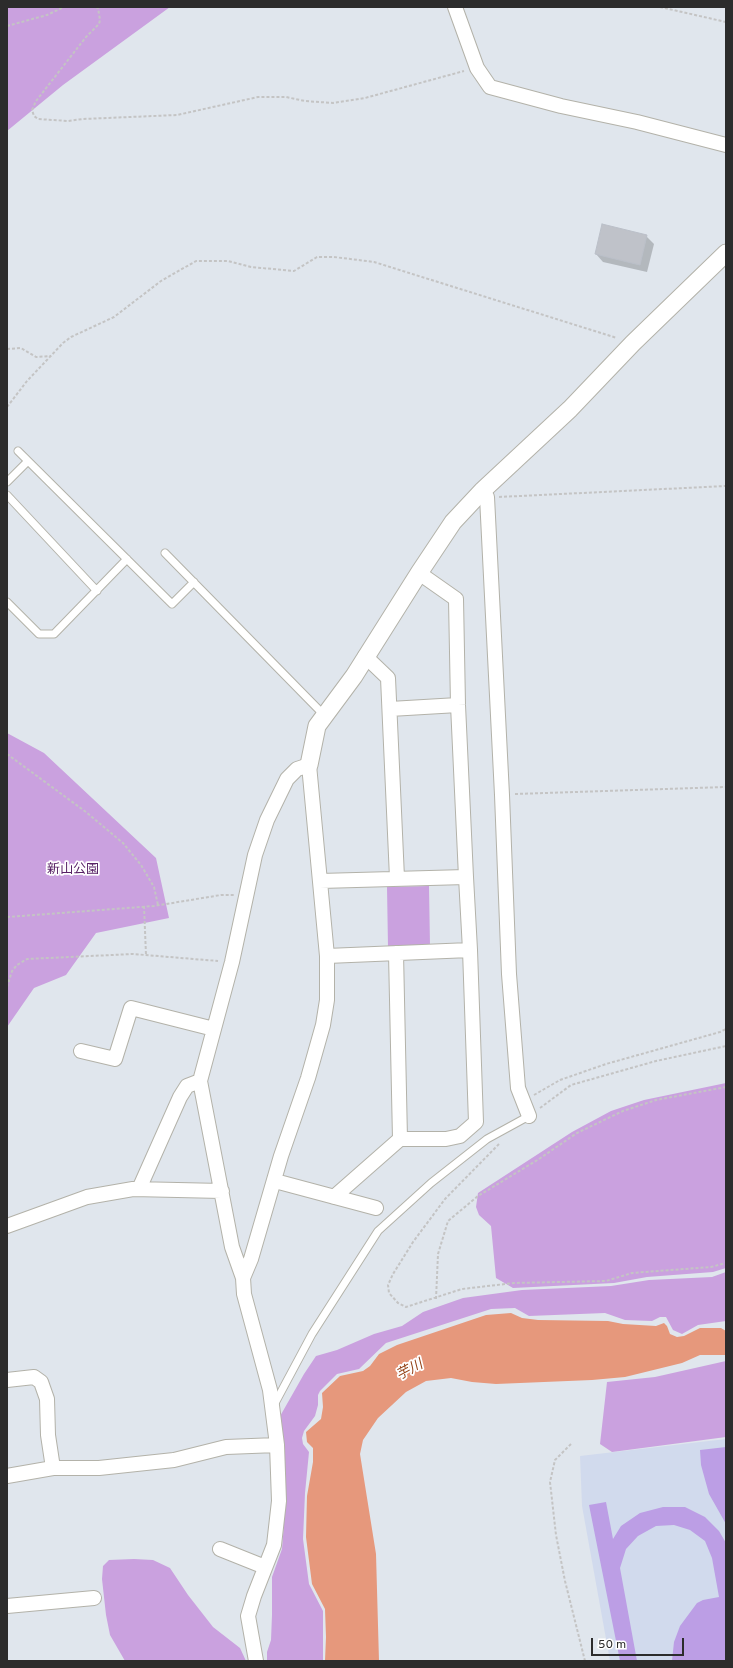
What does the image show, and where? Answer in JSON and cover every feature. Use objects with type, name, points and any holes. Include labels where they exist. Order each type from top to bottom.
[{"type":"street","points":[[455,7],[477,68],[490,87],[561,106],[637,122],[726,145]]},
{"type":"street","points":[[243,1278],[251,1259],[275,1181],[281,1156],[308,1078],[323,1025],[327,1000],[327,956],[309,765],[317,726],[354,676],[365,656],[453,522],[484,494],[570,409],[633,343],[726,253]]},
{"type":"street","points":[[484,494],[502,795],[509,974],[518,1088],[529,1116]]},
{"type":"street","points":[[334,1197],[400,1139],[446,1139],[460,1136],[476,1122],[470,950],[458,705],[456,598],[419,573]]},
{"type":"street","points":[[365,656],[388,678],[397,878]]},
{"type":"street","points":[[390,709],[458,705]]},
{"type":"street","points":[[256,1661],[248,1616],[254,1596],[274,1546],[279,1501],[277,1445],[270,1390],[244,1294],[243,1278],[232,1247],[200,1081],[232,962],[255,855],[273,808],[287,780],[297,769],[309,765]]},
{"type":"street","points":[[320,881],[466,877]]},
{"type":"street","points":[[327,956],[470,950]]},
{"type":"street","points":[[396,953],[400,1139]]},
{"type":"street","points":[[82,1051],[115,1059],[131,1008],[214,1029]]},
{"type":"street","points":[[139,1189],[180,1098],[187,1086],[200,1081]]},
{"type":"street","points":[[275,1181],[376,1208]]},
{"type":"street","points":[[7,1226],[87,1197],[139,1189],[222,1191]]},
{"type":"street","points":[[7,1380],[34,1377],[41,1382],[47,1399],[48,1435],[53,1468]]},
{"type":"street","points":[[7,1476],[53,1468],[99,1468],[174,1460],[226,1447],[277,1445]]},
{"type":"street","points":[[220,1549],[265,1567]]},
{"type":"street","points":[[7,1606],[94,1598]]},
{"type":"lane","points":[[18,451],[172,604],[194,582]]},
{"type":"lane","points":[[7,482],[28,461]]},
{"type":"lane","points":[[7,495],[97,591]]},
{"type":"lane","points":[[166,553],[324,715]]},
{"type":"lane","points":[[7,602],[39,634],[54,634],[127,559]]},
{"type":"lane","points":[[272,1408],[312,1334],[378,1231],[431,1183],[481,1144],[529,1116]]},
{"type":"path","points":[[7,26],[47,15],[64,7]]},
{"type":"path","points":[[96,7],[98,8],[100,20],[99,24],[86,37],[36,101],[32,110],[34,116],[38,119],[68,121],[177,115],[258,96],[286,96],[305,101],[333,103],[365,98],[477,68]]},
{"type":"path","points":[[660,7],[726,22]]},
{"type":"path","points":[[7,408],[27,381],[71,337],[114,317],[161,281],[196,261],[228,261],[251,267],[294,271],[317,256],[334,256],[374,262],[633,343]]},
{"type":"path","points":[[7,348],[21,348],[36,357],[51,356]]},
{"type":"path","points":[[484,494],[726,486]]},
{"type":"path","points":[[7,754],[86,812],[123,843],[141,865],[154,887],[158,905]]},
{"type":"path","points":[[502,795],[726,787]]},
{"type":"path","points":[[7,916],[158,905],[221,895],[247,897]]},
{"type":"path","points":[[144,906],[146,955]]},
{"type":"path","points":[[7,987],[12,971],[17,965],[27,959],[133,954],[232,962]]},
{"type":"path","points":[[529,1116],[533,1096],[560,1080],[606,1064],[726,1029]]},
{"type":"path","points":[[529,1116],[571,1085],[656,1061],[726,1046]]},
{"type":"path","points":[[436,1299],[438,1254],[448,1221],[478,1196],[577,1133],[623,1111],[656,1100],[726,1086]]},
{"type":"path","points":[[501,1143],[445,1199],[413,1242],[393,1274],[388,1285],[389,1293],[398,1303],[406,1307],[436,1299],[462,1289],[514,1283],[606,1281],[632,1273],[711,1267],[726,1263]]},
{"type":"path","points":[[571,1444],[555,1460],[550,1482],[556,1535],[565,1582],[585,1661]]},
{"type":"shaded area","points":[[726,1439],[726,1661],[610,1661],[582,1506],[580,1456]]},
{"type":"shaded area","points":[[726,1447],[726,1524],[709,1494],[701,1465],[700,1450]]},
{"type":"shaded area","points":[[606,1502],[613,1539],[621,1526],[640,1513],[663,1507],[685,1507],[705,1517],[719,1531],[726,1543],[726,1661],[672,1661],[674,1642],[680,1626],[697,1603],[703,1600],[719,1597],[712,1558],[705,1541],[690,1530],[674,1525],[656,1526],[638,1536],[626,1549],[620,1568],[637,1661],[620,1661],[589,1505]]},
{"type":"green space","points":[[7,7],[170,7],[63,85],[7,131]]},
{"type":"green space","name":"新山公園","points":[[7,733],[44,753],[156,858],[169,918],[96,933],[66,975],[34,988],[7,1027]]},
{"type":"green space","points":[[429,886],[430,946],[388,947],[387,887]]},
{"type":"green space","points":[[726,1083],[726,1268],[713,1272],[647,1277],[614,1283],[513,1288],[496,1278],[491,1226],[479,1215],[476,1207],[478,1193],[572,1132],[611,1111],[644,1100]]},
{"type":"green space","points":[[726,1272],[726,1321],[698,1325],[682,1334],[673,1330],[666,1317],[660,1317],[652,1321],[625,1320],[605,1313],[529,1316],[515,1308],[491,1309],[386,1343],[359,1369],[337,1374],[320,1391],[315,1416],[304,1431],[302,1438],[303,1444],[309,1452],[303,1539],[309,1584],[323,1611],[323,1661],[267,1661],[267,1652],[271,1640],[272,1577],[282,1549],[284,1523],[285,1479],[279,1418],[316,1356],[337,1350],[374,1334],[402,1326],[423,1312],[463,1298],[522,1290],[611,1286],[649,1280],[712,1277]]},
{"type":"green space","points":[[726,1361],[726,1437],[612,1452],[600,1444],[607,1382],[655,1377]]},
{"type":"green space","points":[[109,1560],[153,1560],[170,1568],[188,1595],[213,1627],[240,1648],[246,1661],[125,1661],[110,1635],[102,1579],[103,1566]]},
{"type":"water","name":"芋川","points":[[511,1313],[522,1318],[538,1320],[608,1321],[623,1324],[656,1326],[664,1323],[670,1334],[677,1337],[684,1336],[700,1328],[721,1328],[726,1331],[726,1355],[700,1355],[682,1363],[625,1377],[592,1380],[496,1384],[451,1378],[426,1381],[406,1392],[378,1418],[363,1440],[360,1454],[376,1554],[379,1661],[325,1661],[325,1609],[312,1584],[306,1537],[307,1496],[313,1462],[313,1448],[307,1442],[306,1432],[321,1419],[323,1407],[322,1393],[340,1376],[363,1371],[370,1366],[379,1354],[397,1345],[486,1315]]},
{"type":"building","points":[[602,224],[647,235],[640,265],[595,254]]}]
